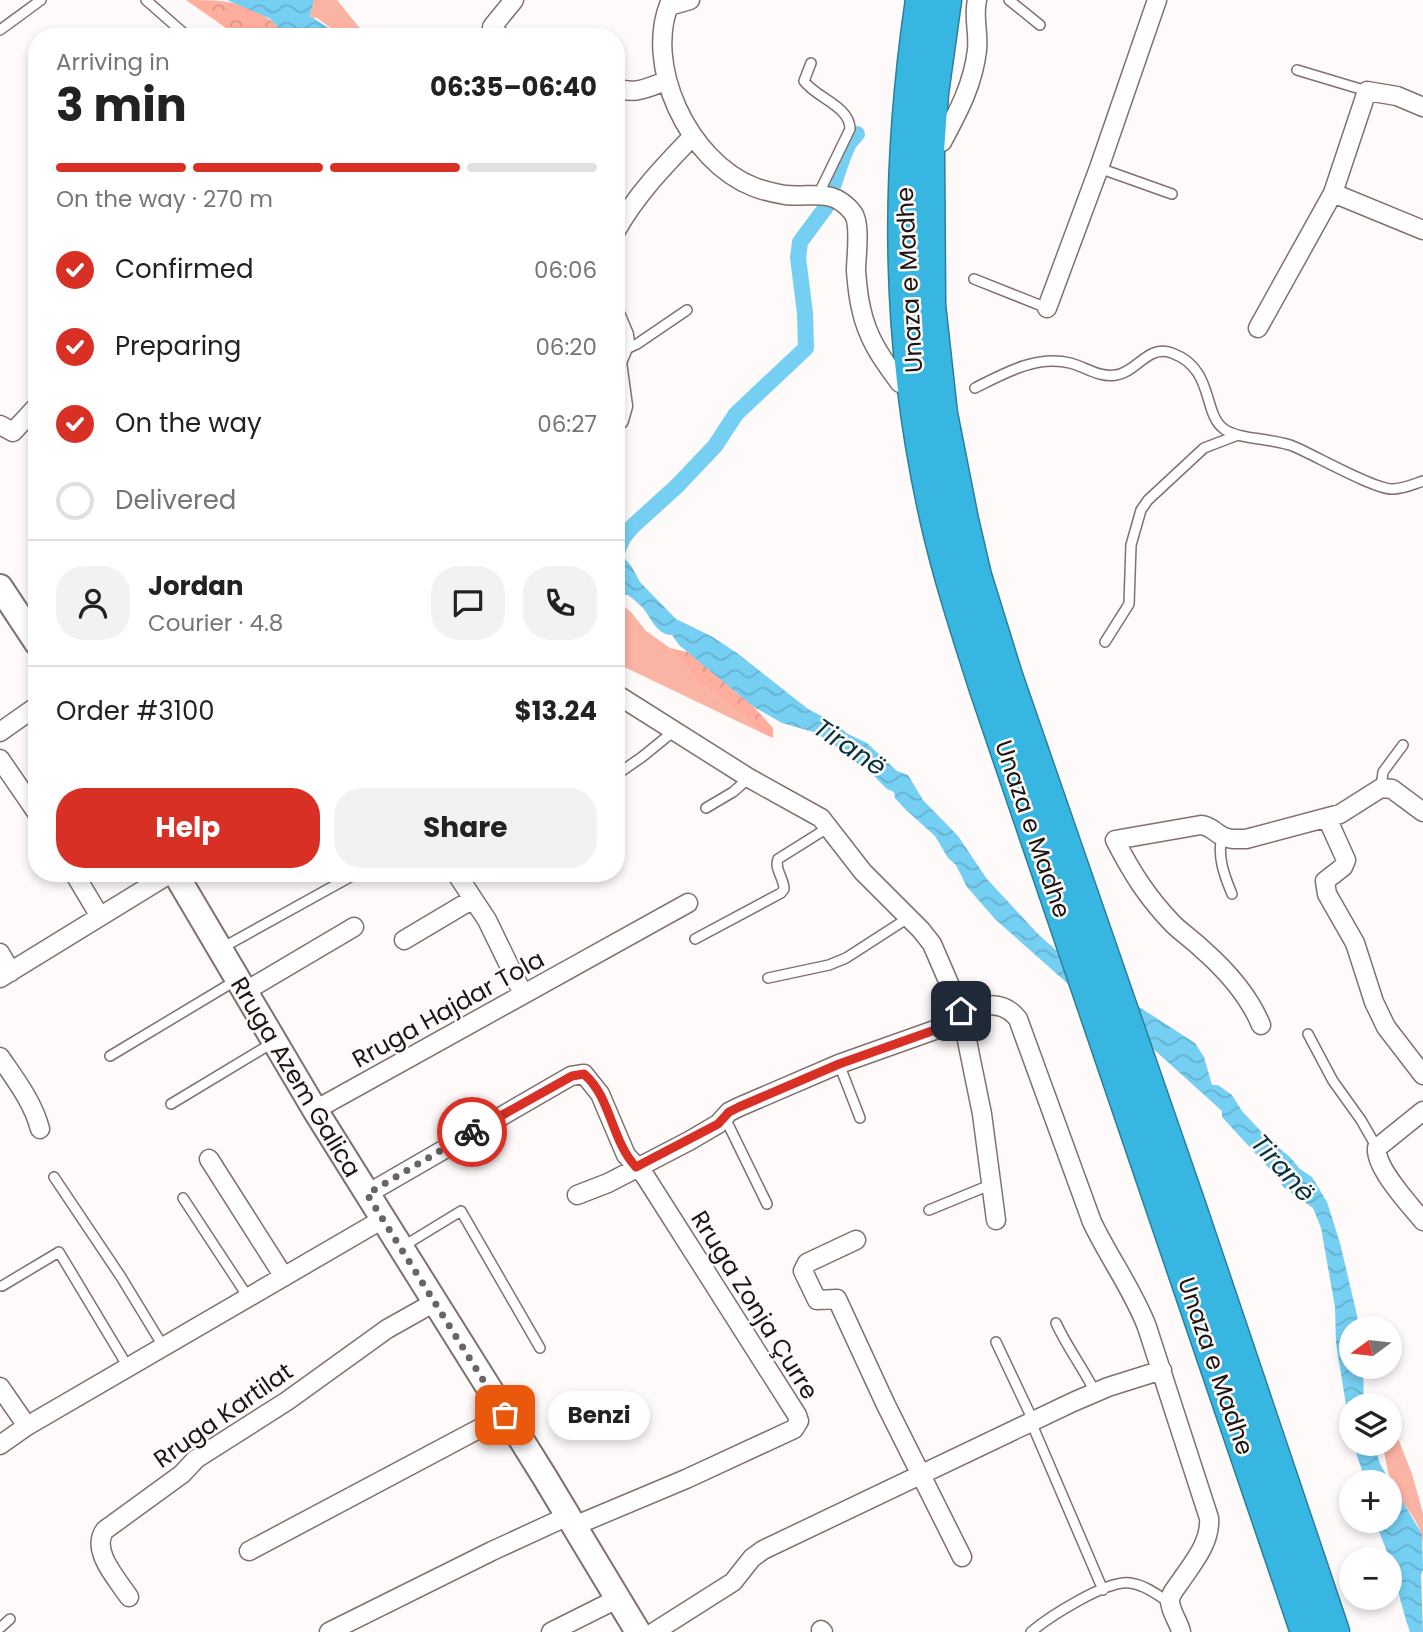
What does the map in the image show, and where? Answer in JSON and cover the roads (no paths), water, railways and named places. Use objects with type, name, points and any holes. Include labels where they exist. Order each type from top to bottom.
[{"type":"highway","points":[[910,0],[895,135],[893,285],[911,443],[918,477],[948,514],[963,480],[951,404],[940,275],[942,142],[958,0]]},
{"type":"highway","name":"Unaza e Madhe","points":[[922,0],[906,129],[905,267],[913,384],[948,514]]},
{"type":"highway","name":"Unaza e Madhe","points":[[945,0],[932,93],[927,241],[929,305],[942,414],[948,514],[958,601],[986,689],[1158,1118],[1333,1632]]},
{"type":"highway","name":"Unaza e Madhe","points":[[1082,934],[1123,1090],[1307,1632]]},
{"type":"main road","points":[[0,587],[28,629]]},
{"type":"main road","name":"Rruga Azem Galica","points":[[178,882],[400,1248],[638,1632]]},
{"type":"street","points":[[493,28],[514,0]]},
{"type":"street","points":[[690,0],[670,3],[663,37],[666,81],[693,136],[722,166],[750,186],[785,195],[828,197],[856,217],[858,290],[866,327],[879,354],[900,383]]},
{"type":"street","points":[[942,142],[966,98],[972,77],[977,50],[977,0]]},
{"type":"street","points":[[1047,308],[1157,0]]},
{"type":"street","points":[[625,92],[637,92],[666,81]]},
{"type":"street","points":[[1258,328],[1333,193],[1367,91],[1397,96],[1423,107]]},
{"type":"street","points":[[625,218],[647,186],[693,136]]},
{"type":"street","points":[[1333,193],[1423,230]]},
{"type":"street","points":[[0,425],[13,432],[28,416]]},
{"type":"street","points":[[625,700],[749,778],[807,809],[830,826],[863,872],[932,944],[961,1011],[982,1114],[996,1220]]},
{"type":"street","points":[[0,732],[28,712]]},
{"type":"street","points":[[0,759],[28,800]]},
{"type":"street","points":[[1262,1025],[1228,975],[1175,926],[1144,892],[1115,840],[1201,825],[1208,826],[1222,836],[1246,839],[1350,810],[1381,788],[1392,789],[1423,812]]},
{"type":"street","points":[[1326,818],[1346,860],[1343,867],[1325,881],[1327,894],[1355,943],[1374,1002],[1386,1027],[1423,1074]]},
{"type":"street","points":[[79,882],[99,915]]},
{"type":"street","points":[[0,953],[6,975],[99,915],[157,882]]},
{"type":"street","points":[[462,882],[487,920],[523,994]]},
{"type":"street","points":[[404,940],[473,900]]},
{"type":"street","name":"Rruga Hajdar Tola","points":[[316,1110],[688,903]]},
{"type":"street","points":[[240,986],[354,927]]},
{"type":"street","points":[[577,1195],[689,1141],[739,1107],[839,1064],[946,1026],[955,1021],[961,1011],[981,1006],[1003,1006],[1012,1010],[1018,1018],[1092,1222],[1140,1308],[1162,1370],[1209,1526],[1206,1541],[1174,1591],[1170,1603],[1181,1632]]},
{"type":"street","points":[[0,1057],[30,1101],[40,1129]]},
{"type":"street","points":[[367,1194],[498,1117],[578,1074],[589,1078],[600,1094],[617,1138],[636,1167]]},
{"type":"street","points":[[1423,1111],[1377,1148],[1376,1156],[1423,1221]]},
{"type":"street","points":[[209,1159],[284,1277]]},
{"type":"street","name":"Rruga Zonja Çurre","points":[[571,1521],[739,1455],[794,1429],[799,1422],[745,1331],[645,1176],[636,1167]]},
{"type":"street","points":[[0,1445],[27,1426],[383,1219]]},
{"type":"street","points":[[856,1240],[807,1263],[803,1271],[817,1300],[837,1298],[962,1556]]},
{"type":"street","name":"Rruga Kartilat","points":[[129,1597],[106,1562],[100,1544],[100,1537],[105,1530],[182,1474],[196,1459],[287,1401],[377,1336],[435,1302]]},
{"type":"street","points":[[654,1632],[733,1582],[752,1558],[763,1550],[1095,1392],[1162,1370]]},
{"type":"street","points":[[0,1387],[27,1426]]},
{"type":"street","points":[[249,1551],[505,1415]]},
{"type":"street","points":[[329,1632],[492,1551],[571,1521]]},
{"type":"street","points":[[551,1632],[617,1599]]},
{"type":"lane","points":[[0,30],[41,0]]},
{"type":"lane","points":[[146,0],[178,28]]},
{"type":"lane","points":[[1009,0],[1040,25]]},
{"type":"lane","points":[[811,63],[804,81],[809,88],[841,110],[850,122],[828,197]]},
{"type":"lane","points":[[1297,70],[1367,91]]},
{"type":"lane","points":[[1099,168],[1172,194]]},
{"type":"lane","points":[[974,279],[1047,308]]},
{"type":"lane","points":[[625,350],[687,310]]},
{"type":"lane","points":[[975,388],[1041,360],[1072,363],[1100,375],[1110,376],[1120,375],[1156,351],[1169,352],[1185,359],[1196,371],[1207,390],[1216,419],[1222,428],[1238,435],[1293,446],[1391,489],[1423,481]]},
{"type":"lane","points":[[1105,642],[1129,604],[1131,545],[1141,510],[1204,448],[1238,435]]},
{"type":"lane","points":[[625,769],[674,731]]},
{"type":"lane","points":[[1381,788],[1383,772],[1404,745]]},
{"type":"lane","points":[[706,808],[733,792],[749,778]]},
{"type":"lane","points":[[695,939],[781,893],[784,889],[778,869],[779,859],[830,826]]},
{"type":"lane","points":[[1222,836],[1219,848],[1232,894]]},
{"type":"lane","name":"Rruga Azem Galica","points":[[219,950],[341,882]]},
{"type":"lane","points":[[768,978],[829,965],[846,958],[908,918]]},
{"type":"lane","points":[[110,1056],[240,986]]},
{"type":"lane","points":[[1308,1034],[1333,1081],[1377,1148]]},
{"type":"lane","points":[[171,1104],[274,1042]]},
{"type":"lane","points":[[839,1064],[860,1118]]},
{"type":"lane","points":[[724,1118],[767,1204]]},
{"type":"lane","points":[[54,1177],[121,1277],[163,1346]]},
{"type":"lane","points":[[929,1210],[990,1185]]},
{"type":"lane","points":[[183,1198],[248,1297]]},
{"type":"lane","points":[[400,1248],[461,1211],[540,1348]]},
{"type":"lane","points":[[2,1286],[58,1252],[128,1367]]},
{"type":"lane","points":[[1056,1323],[1066,1346],[1095,1392]]},
{"type":"lane","points":[[996,1342],[1103,1590]]},
{"type":"lane","points":[[1031,1632],[1051,1615],[1122,1583],[1132,1583],[1152,1591],[1170,1603]]},
{"type":"lane","points":[[0,1628],[10,1619]]},
{"type":"water","points":[[227,0],[314,0],[310,16],[329,28],[277,28],[269,18]]},
{"type":"water","name":"Tiranë","points":[[625,558],[640,582],[676,619],[711,636],[737,653],[808,709],[867,743],[897,771],[908,775],[923,800],[958,836],[987,879],[1056,950],[1092,961],[1136,1005],[1195,1043],[1204,1057],[1212,1085],[1218,1085],[1232,1095],[1242,1111],[1270,1141],[1312,1177],[1327,1202],[1357,1316],[1339,1316],[1339,1362],[1335,1307],[1321,1228],[1313,1208],[1283,1187],[1279,1179],[1222,1117],[1222,1111],[1150,1046],[1076,991],[995,919],[967,887],[956,865],[948,858],[935,836],[905,809],[895,798],[894,792],[817,733],[782,723],[754,707],[679,645],[672,635],[658,629],[635,601],[625,595]]},
{"type":"water","points":[[1342,1379],[1363,1379],[1364,1393],[1344,1393]]},
{"type":"water","points":[[1357,1456],[1378,1456],[1384,1470],[1362,1470]]},
{"type":"water","points":[[1402,1501],[1422,1534],[1423,1632],[1410,1632],[1402,1606],[1402,1547],[1385,1547],[1380,1533],[1402,1533]]},
{"type":"waterway","points":[[625,536],[715,446],[736,414],[806,348],[805,313],[798,258],[800,242],[826,207],[843,157],[849,143],[857,134]]},
{"type":"place","name":"Benzi","points":[[505,1415]]}]
